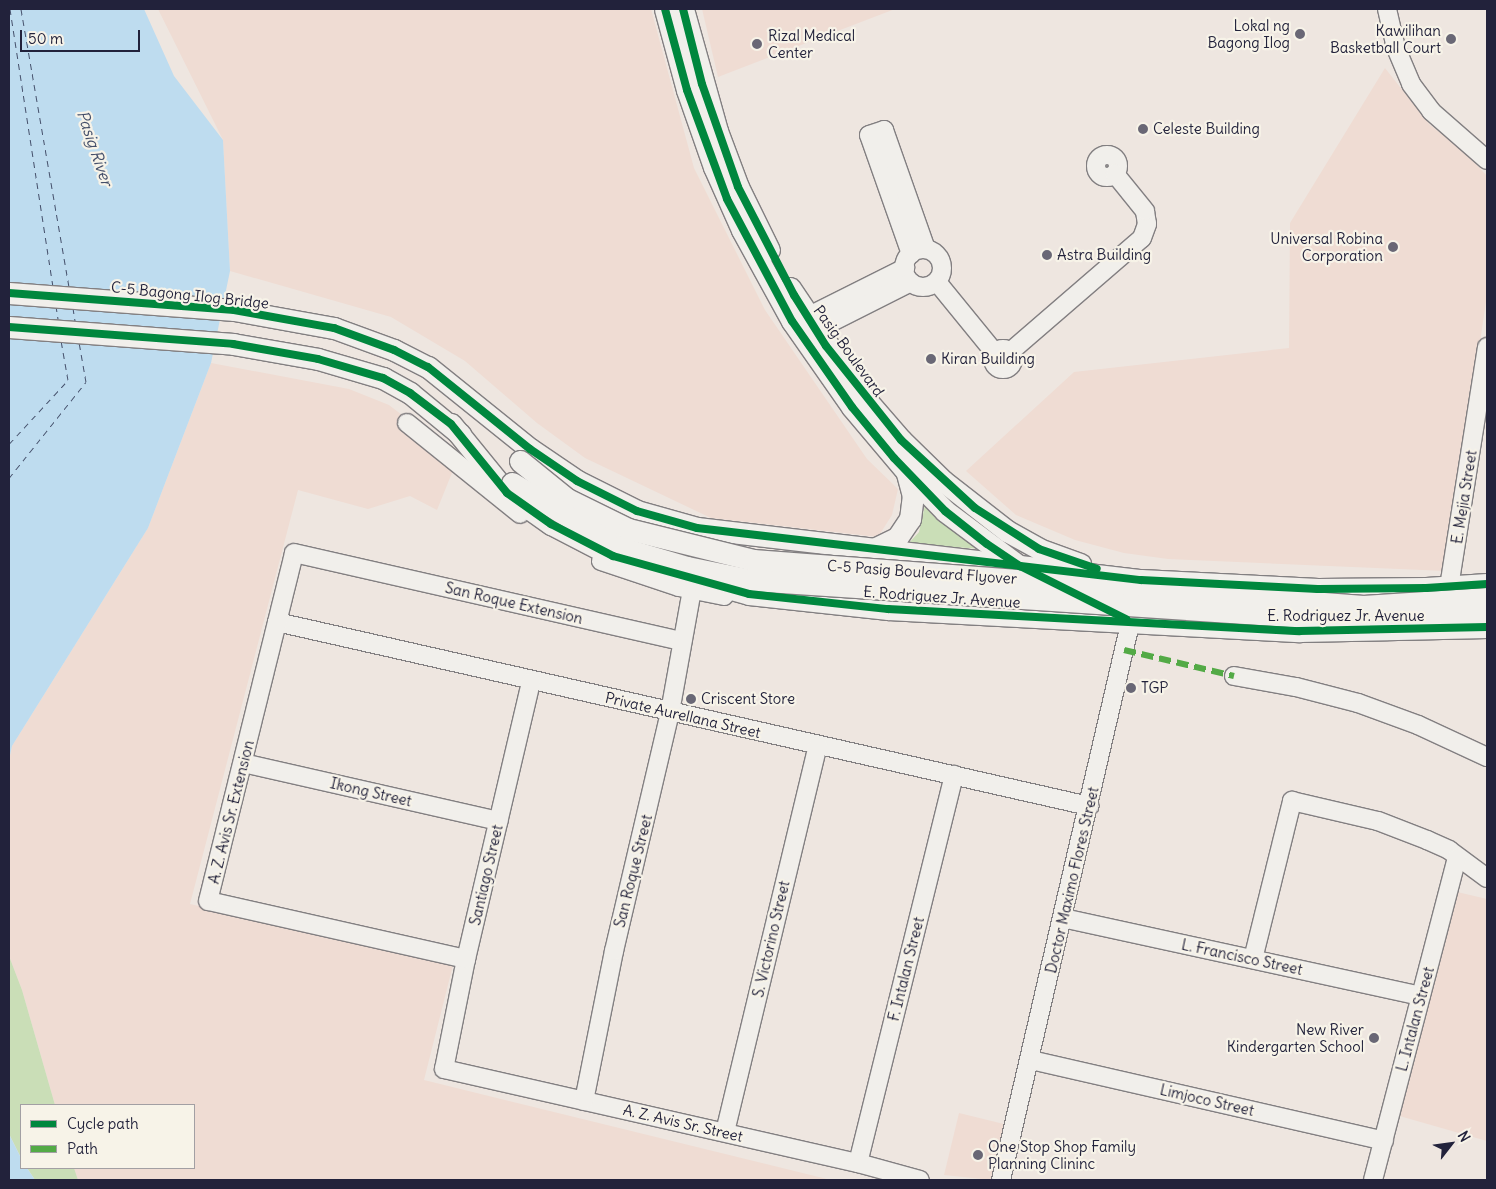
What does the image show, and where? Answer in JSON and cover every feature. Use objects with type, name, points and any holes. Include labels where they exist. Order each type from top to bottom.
[{"type":"main road","name":"Pasig Boulevard","points":[[665,9],[701,134],[727,199],[758,261],[831,379],[907,472],[945,511],[1020,566],[1130,622]]},
{"type":"main road","name":"Pasig Boulevard","points":[[683,9],[704,92],[738,187],[764,242],[812,324],[862,395],[901,440],[975,508],[1039,549],[1141,580]]},
{"type":"main road","name":"C-5 Bagong Ilog Bridge","points":[[9,293],[234,310],[334,328],[394,350],[428,367],[469,399]]},
{"type":"main road","points":[[9,327],[233,344],[318,359],[383,378],[410,393],[451,424]]},
{"type":"main road","name":"E. Rodriguez Jr. Avenue","points":[[469,399],[530,450],[577,481],[637,511],[697,528],[848,548],[1141,580],[1318,589],[1449,587],[1487,584]]},
{"type":"main road","name":"C-5 Pasig Boulevard Flyover","points":[[469,399],[520,461],[567,499],[628,529],[753,560],[1363,606],[1487,598]]},
{"type":"main road","name":"E. Rodriguez Jr. Avenue","points":[[451,424],[507,494],[551,524],[613,556],[749,594],[888,609],[1300,631],[1487,627]]},
{"type":"main road","name":"C-5 Pasig Boulevard Flyover","points":[[451,424],[512,483],[618,547],[687,567],[751,580],[1365,621],[1487,615]]},
{"type":"main road","points":[[872,550],[897,538],[908,525],[914,502],[907,472]]},
{"type":"street","points":[[1387,9],[1396,48],[1411,84],[1431,112],[1487,160]]},
{"type":"street","points":[[812,324],[913,263],[935,253],[941,262],[942,273],[936,282],[924,287],[913,263],[869,135],[884,130],[913,263]]},
{"type":"street","points":[[936,282],[1002,352],[1142,238],[1147,224],[1145,211],[1115,174]]},
{"type":"street","name":"E. Mejia Street","points":[[1449,587],[1485,384],[1487,347]]},
{"type":"street","points":[[408,423],[499,500],[544,531],[608,565],[692,590],[750,601],[868,615],[888,609]]},
{"type":"street","name":"A. Z. Avis Sr. Extension","points":[[294,553],[208,901],[466,959]]},
{"type":"street","name":"San Roque Extension","points":[[294,553],[682,641]]},
{"type":"street","name":"Doctor Maximo Flores Street","points":[[1001,1180],[1031,1060],[1141,580]]},
{"type":"street","points":[[682,641],[692,590]]},
{"type":"street","name":"Private Aurellana Street","points":[[277,622],[531,682],[1089,806]]},
{"type":"street","name":"San Roque Street","points":[[584,1101],[614,951],[670,712],[682,641]]},
{"type":"street","points":[[1234,676],[1296,687],[1358,703],[1418,724],[1487,757]]},
{"type":"street","name":"Santiago Street","points":[[444,1069],[466,959],[531,682]]},
{"type":"street","name":"S. Victorino Street","points":[[725,1132],[818,746]]},
{"type":"street","name":"Ikong Street","points":[[243,762],[498,821]]},
{"type":"street","name":"F. Intalan Street","points":[[858,1163],[954,775]]},
{"type":"street","points":[[1253,959],[1292,801],[1378,821],[1449,850],[1457,858],[1487,878]]},
{"type":"street","name":"L. Intalan Street","points":[[1374,1180],[1457,858]]},
{"type":"street","name":"L. Francisco Street","points":[[1063,918],[1421,996]]},
{"type":"street","name":"Limjoco Street","points":[[1031,1060],[1384,1141]]},
{"type":"street","name":"A. Z. Avis Sr. Street","points":[[444,1069],[858,1163],[892,1176],[920,1180]]},
{"type":"shaded area","points":[[158,9],[651,9],[694,168],[765,310],[867,459],[898,489],[892,515],[878,537],[711,518],[585,458],[537,423],[465,361],[391,317],[230,271],[223,140]]},
{"type":"shaded area","name":"Rizal Medical Center","points":[[702,9],[895,9],[718,77]]},
{"type":"shaded area","name":"Universal Robina Corporation","points":[[1385,68],[1430,125],[1463,150],[1487,176],[1487,295],[1446,571],[1168,559],[1124,553],[1075,540],[1016,515],[966,471],[1074,372],[1289,348],[1290,223]]},
{"type":"shaded area","points":[[211,363],[349,389],[389,405],[458,458],[437,510],[410,496],[368,509],[298,490],[190,904],[453,965],[424,1080],[831,1180],[78,1180],[74,1169],[195,1169],[195,1104],[55,1104],[22,990],[9,956],[9,760],[12,746],[148,528]]},
{"type":"shaded area","points":[[1453,891],[1487,899],[1487,1141],[1396,1115]]},
{"type":"shaded area","points":[[959,1113],[1008,1125],[992,1180],[944,1175]]},
{"type":"green space","points":[[925,505],[983,549],[908,544],[919,532]]},
{"type":"green space","points":[[9,956],[22,990],[55,1104],[20,1104],[20,1156],[9,1134]]},
{"type":"green space","points":[[28,1169],[74,1169],[78,1180],[35,1180]]},
{"type":"water","name":"Pasig River","points":[[9,9],[144,9],[174,76],[223,140],[230,271],[211,363],[148,528],[12,746],[9,760]]},
{"type":"water","points":[[9,1134],[20,1156],[20,1169],[28,1169],[35,1180],[9,1180]]},
{"type":"ferry route","points":[[10,9],[53,287]]},
{"type":"ferry route","points":[[21,9],[69,286]]},
{"type":"ferry route","points":[[56,306],[58,319]]},
{"type":"ferry route","points":[[73,308],[75,321]]},
{"type":"ferry route","points":[[9,444],[68,380],[61,341]]},
{"type":"ferry route","points":[[9,478],[86,382],[79,342]]},
{"type":"marked path","points":[[1124,650],[1234,676]]},
{"type":"cycle path","points":[[665,9],[687,90],[727,199],[792,321],[852,407],[894,458],[945,511],[987,544],[1020,566],[1126,619]]},
{"type":"cycle path","points":[[683,9],[702,84],[738,187],[794,295],[826,346],[901,440],[975,508],[1039,549],[1097,569]]},
{"type":"cycle path","points":[[9,293],[234,310],[334,328],[394,350],[428,367],[530,449],[577,481],[637,511],[697,528],[1141,580],[1318,589],[1426,588],[1487,584]]},
{"type":"cycle path","points":[[9,327],[233,344],[318,359],[383,378],[410,393],[451,424],[507,493],[551,524],[613,556],[749,594],[888,609],[1299,631],[1487,627]]},
{"type":"place","name":"Lokal ng Bagong Ilog","points":[[1300,34]]},
{"type":"place","name":"Kawilihan Basketball Court","points":[[1451,39]]},
{"type":"place","name":"Rizal Medical Center","points":[[757,44]]},
{"type":"place","name":"Celeste Building","points":[[1143,129]]},
{"type":"place","name":"Universal Robina Corporation","points":[[1393,247]]},
{"type":"place","name":"Astra Building","points":[[1047,255]]},
{"type":"place","name":"Kiran Building","points":[[931,359]]},
{"type":"place","name":"TGP","points":[[1131,688]]},
{"type":"place","name":"Criscent Store","points":[[691,699]]},
{"type":"place","name":"New River Kindergarten School","points":[[1374,1038]]},
{"type":"place","name":"One Stop Shop Family Planning Clininc","points":[[978,1155]]}]
